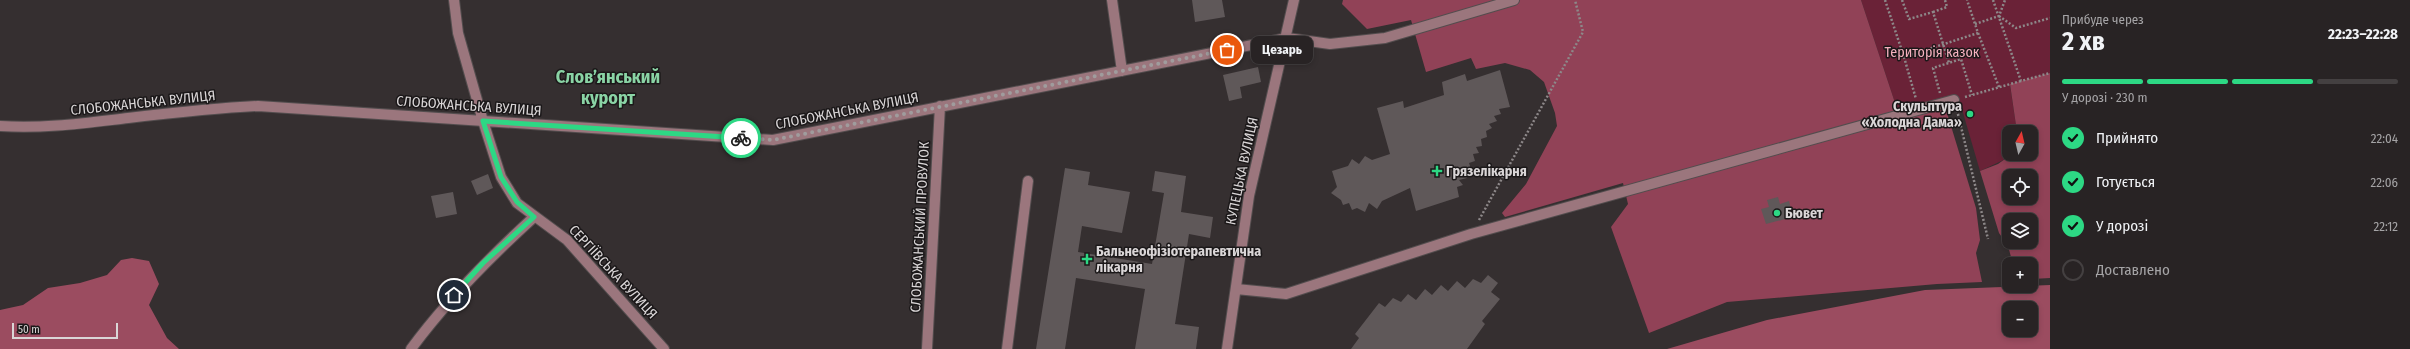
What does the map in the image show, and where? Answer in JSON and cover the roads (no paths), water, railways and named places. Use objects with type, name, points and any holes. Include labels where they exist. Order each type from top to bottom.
[{"type":"street","name":"СЕРГІЇВСЬКА ВУЛИЦЯ","points":[[454,0],[458,33],[483,121],[501,177],[517,202],[534,217],[567,240],[664,349]]},
{"type":"street","points":[[1112,0],[1122,71]]},
{"type":"street","name":"КУПЕЦЬКА ВУЛИЦЯ","points":[[1227,349],[1248,196],[1287,38],[1294,0]]},
{"type":"street","name":"СЛОБОЖАНСЬКА ВУЛИЦЯ","points":[[0,126],[22,128],[66,125],[212,108],[258,106],[773,140],[1287,38],[1330,44],[1385,38],[1514,0]]},
{"type":"street","points":[[1236,289],[1286,294],[1471,234],[1954,100]]},
{"type":"street","name":"СЛОБОЖАНСЬКИЙ ПРОВУЛОК","points":[[927,349],[940,106]]},
{"type":"street","points":[[1006,349],[1028,180]]},
{"type":"street","points":[[411,349],[435,316],[483,263],[534,217]]},
{"type":"place","name":"Цезарь","points":[[1227,50]]},
{"type":"place","name":"Скульптура «Холодна Дама»","points":[[1970,114]]},
{"type":"place","name":"Грязелікарня","points":[[1437,171]]},
{"type":"place","name":"Бювет","points":[[1777,213]]},
{"type":"place","name":"Бальнеофізіотерапевтична лікарня","points":[[1087,259]]},
{"type":"district","name":"Слов’янський курорт","points":[[608,87]]},
{"type":"park label","name":"Територія казок","points":[[1932,52]]}]
